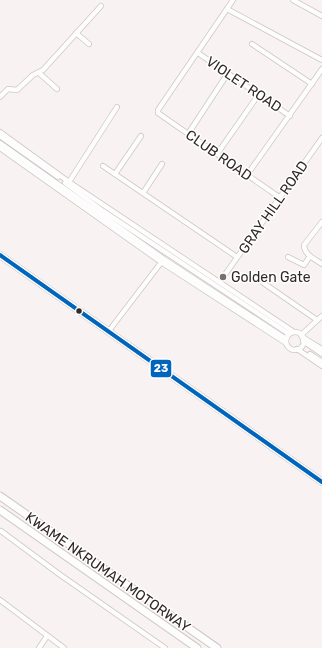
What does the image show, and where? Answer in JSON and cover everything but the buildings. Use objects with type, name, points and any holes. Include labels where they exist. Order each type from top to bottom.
[{"type":"highway","name":"KWAME NKRUMAH MOTORWAY","points":[[0,496],[216,648]]},
{"type":"highway","name":"KWAME NKRUMAH MOTORWAY","points":[[0,510],[197,648]]},
{"type":"main road","points":[[0,254],[108,332],[322,482]]},
{"type":"street","points":[[198,53],[233,0]]},
{"type":"street","points":[[293,0],[322,16]]},
{"type":"street","points":[[0,96],[8,89],[17,90],[33,75],[39,73],[101,6]]},
{"type":"street","points":[[228,9],[322,60]]},
{"type":"street","points":[[76,33],[89,44]]},
{"type":"street","points":[[252,44],[312,84]]},
{"type":"street","name":"VIOLET ROAD","points":[[198,53],[290,116]]},
{"type":"street","name":"CLUB ROAD","points":[[198,53],[158,110],[158,113],[279,197]]},
{"type":"street","points":[[247,175],[322,69]]},
{"type":"street","points":[[39,73],[56,89]]},
{"type":"street","points":[[188,134],[228,73]]},
{"type":"street","points":[[217,154],[259,94]]},
{"type":"street","points":[[69,182],[117,107]]},
{"type":"street","points":[[0,132],[69,182],[292,333]]},
{"type":"street","points":[[0,136],[167,254],[292,333],[322,348]]},
{"type":"street","points":[[115,174],[141,136]]},
{"type":"street","name":"GRAY HILL ROAD","points":[[218,283],[322,138]]},
{"type":"street","points":[[0,143],[162,260]]},
{"type":"street","points":[[0,148],[162,260],[286,341],[289,348],[298,349],[322,362]]},
{"type":"street","points":[[142,192],[162,164]]},
{"type":"street","points":[[103,166],[237,257]]},
{"type":"street","points":[[322,222],[304,245],[304,248],[310,256],[322,264]]},
{"type":"street","points":[[108,332],[167,254]]},
{"type":"street","points":[[288,257],[304,265],[310,256]]},
{"type":"street","points":[[262,282],[317,320]]},
{"type":"street","points":[[298,349],[302,337],[322,316]]},
{"type":"street","points":[[286,341],[292,333]]},
{"type":"street","points":[[302,337],[322,354]]},
{"type":"street","points":[[298,349],[322,366]]},
{"type":"street","points":[[0,530],[59,574],[165,648]]},
{"type":"street","points":[[0,600],[64,648]]},
{"type":"street","points":[[39,648],[47,636]]},
{"type":"transit line","name":"23","points":[[0,255],[322,482]]},
{"type":"place","name":"Golden Gate","points":[[223,277]]}]
